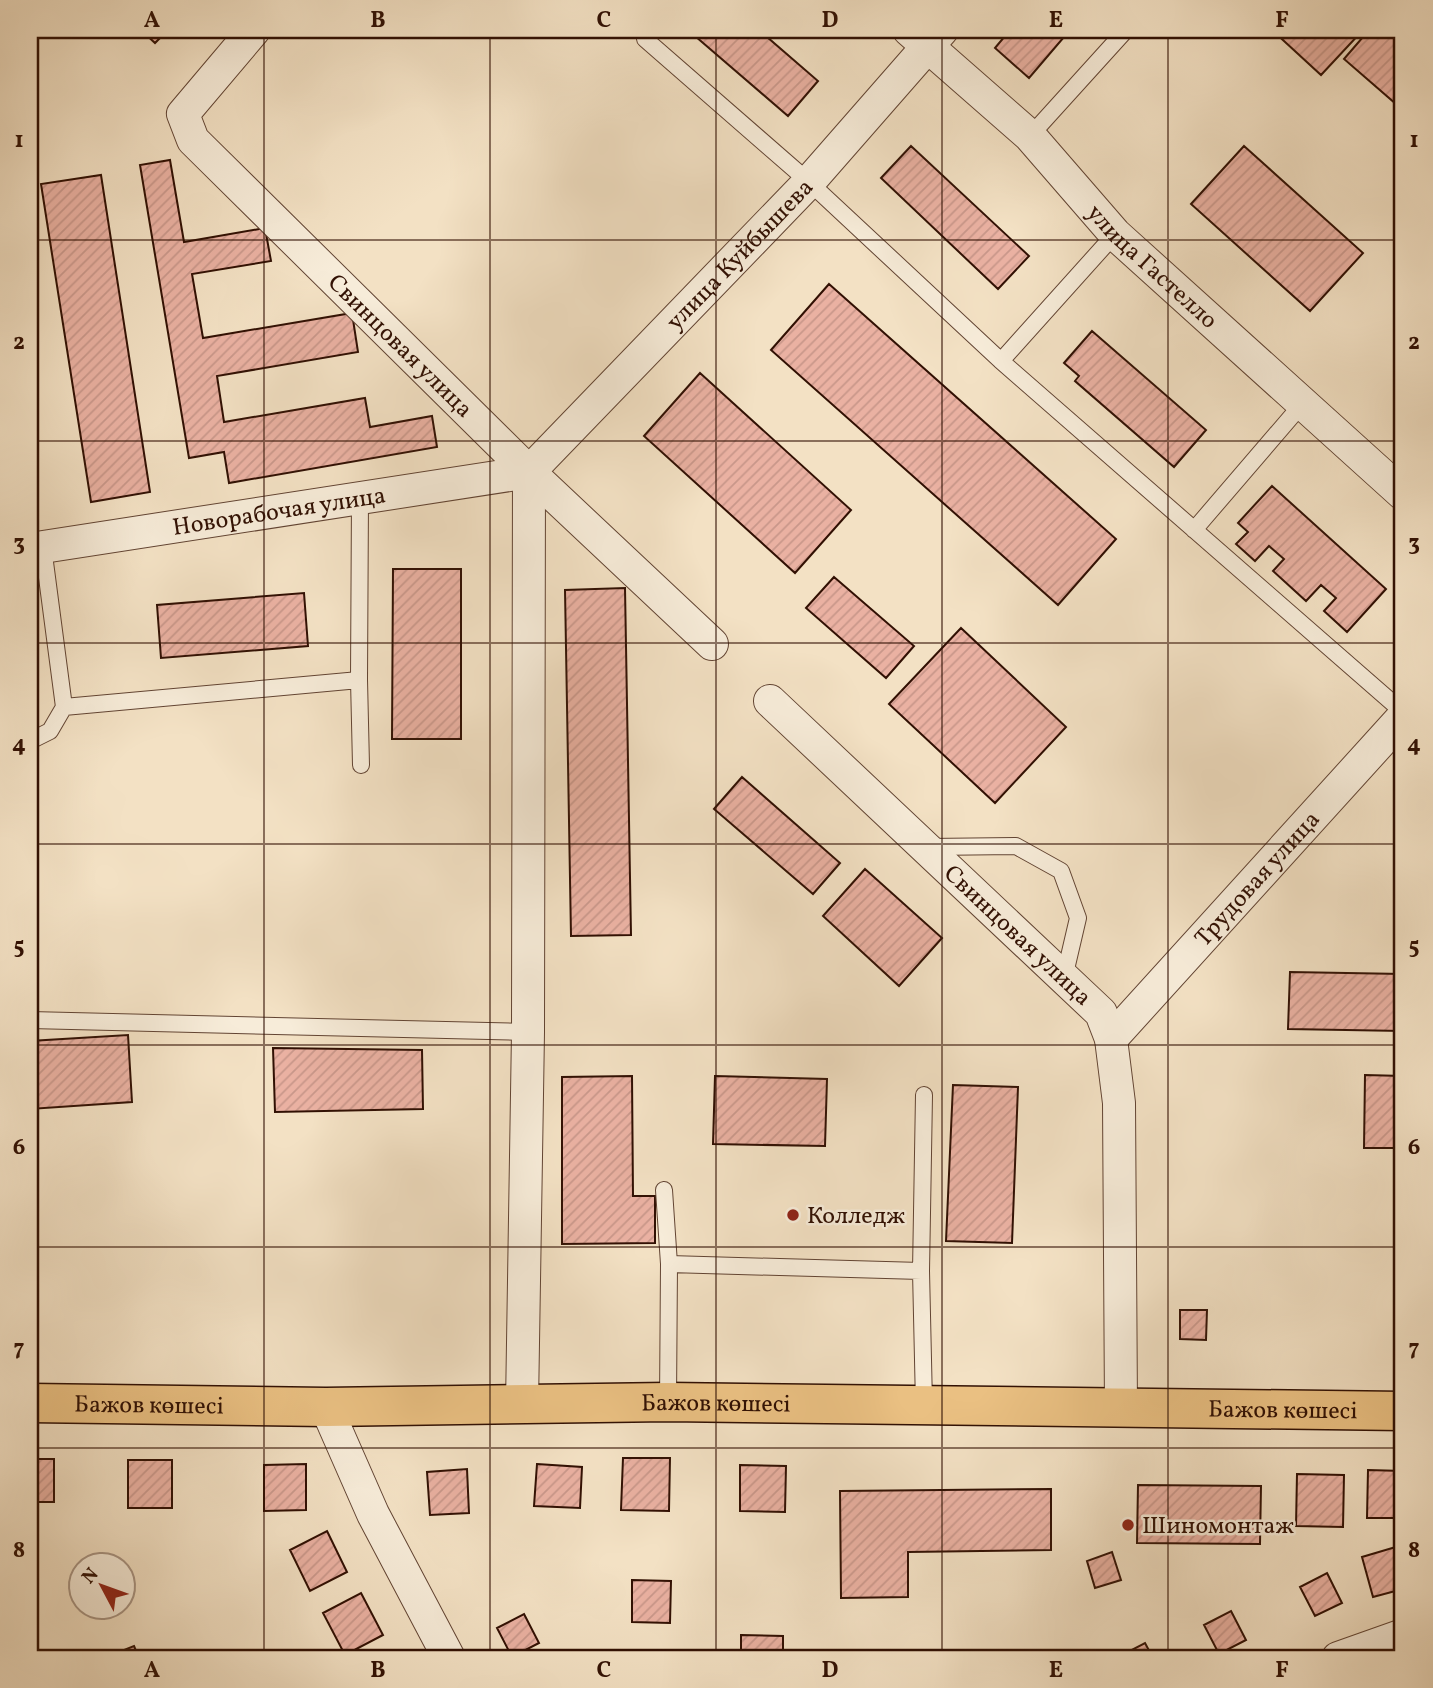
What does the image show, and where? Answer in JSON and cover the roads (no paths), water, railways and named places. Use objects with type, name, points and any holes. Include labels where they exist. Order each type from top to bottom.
[{"type":"main road","name":"Бажов көшесі","points":[[30,1403],[326,1407],[668,1402],[1403,1411]]},
{"type":"street","name":"Свинцовая улица","points":[[254,30],[183,114],[192,140],[529,472],[712,644]]},
{"type":"street","name":"улица Куйбышева","points":[[529,472],[808,181],[926,35]]},
{"type":"street","name":"улица Гастелло","points":[[926,35],[1030,136],[1115,234],[1403,494]]},
{"type":"street","name":"Новорабочая улица","points":[[36,548],[529,472]]},
{"type":"street","points":[[522,1405],[528,1032],[529,472]]},
{"type":"street","name":"Свинцовая улица","points":[[770,701],[1101,1013],[1111,1039],[1119,1103],[1121,1408]]},
{"type":"street","name":"Трудовая улица","points":[[1111,1039],[1403,715]]},
{"type":"street","points":[[326,1407],[373,1514],[449,1658]]},
{"type":"street","points":[[1338,1658],[1403,1635]]},
{"type":"lane","points":[[1030,136],[1126,30]]},
{"type":"lane","points":[[645,39],[808,181],[1001,361],[1403,715]]},
{"type":"lane","points":[[1001,361],[1115,234]]},
{"type":"lane","points":[[1194,530],[1303,403]]},
{"type":"lane","points":[[360,498],[361,765]]},
{"type":"lane","points":[[30,741],[50,731],[64,707],[36,548]]},
{"type":"lane","points":[[64,707],[359,680]]},
{"type":"lane","points":[[925,847],[1016,846],[1061,871],[1078,918],[1064,978]]},
{"type":"lane","points":[[30,1020],[528,1032]]},
{"type":"lane","points":[[924,1095],[921,1271],[924,1404]]},
{"type":"lane","points":[[664,1189],[669,1264],[668,1402]]},
{"type":"lane","points":[[669,1264],[921,1271]]},
{"type":"place","name":"Колледж","points":[[793,1215]]},
{"type":"place","name":"Шиномонтаж","points":[[1128,1525]]}]
